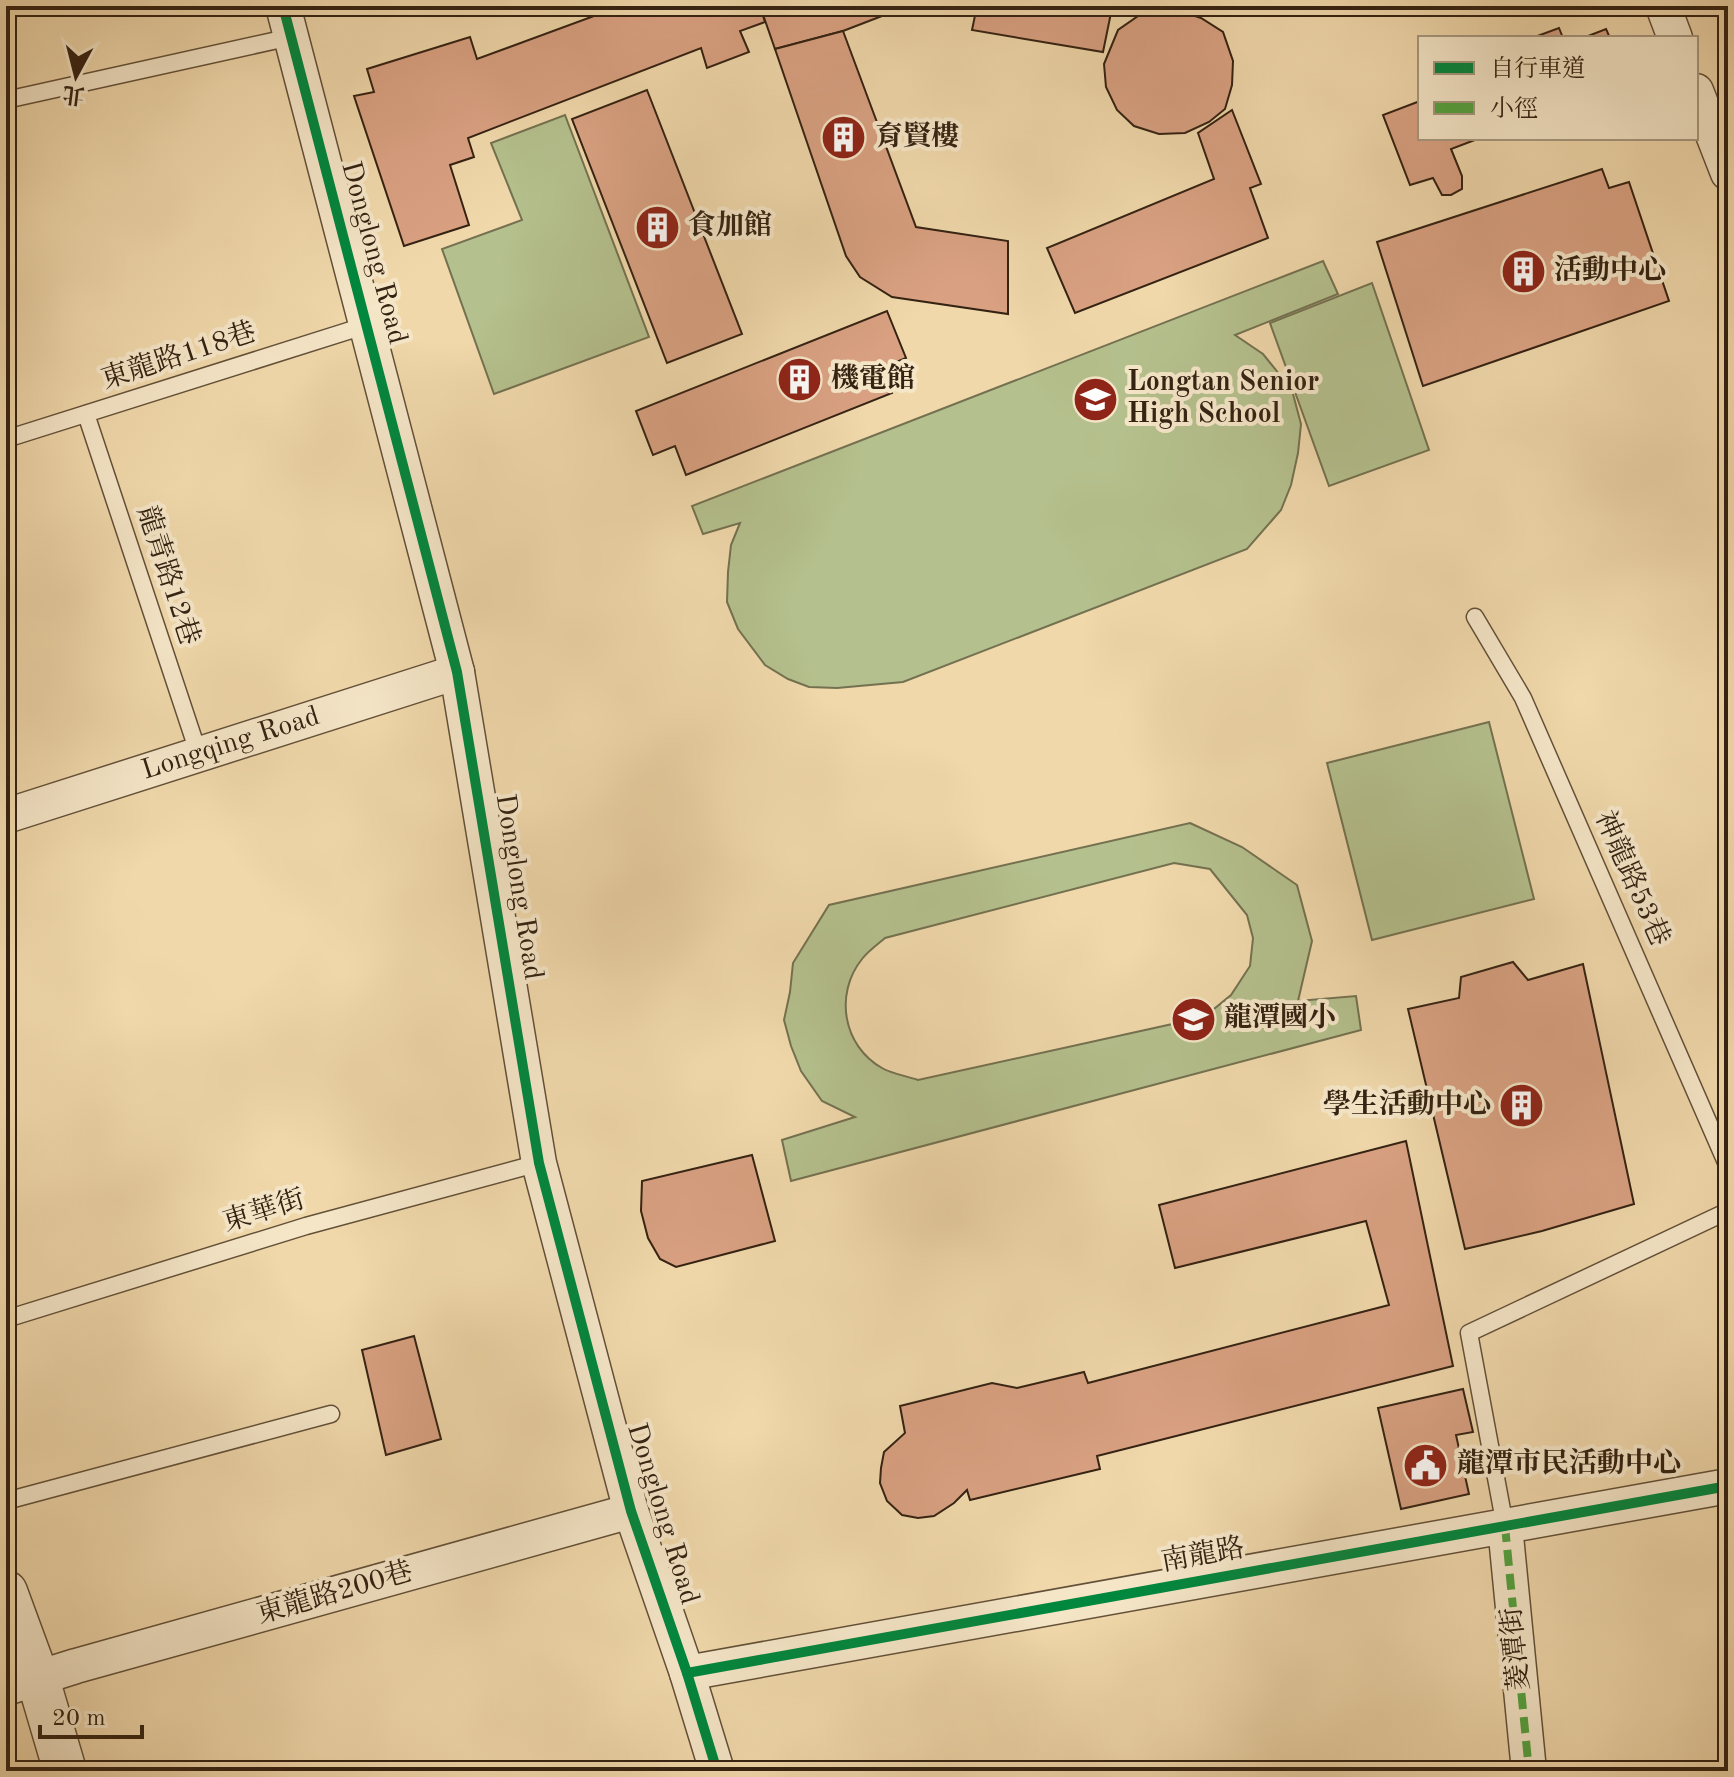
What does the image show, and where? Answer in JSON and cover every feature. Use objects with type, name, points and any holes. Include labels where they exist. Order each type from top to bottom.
[{"type":"street","points":[[1663,6],[1674,36]]},
{"type":"street","name":"Donglong Road","points":[[287,22],[457,672],[539,1163],[631,1511],[717,1771]]},
{"type":"street","points":[[1698,96],[1728,173]]},
{"type":"street","name":"Longqing Road","points":[[6,815],[457,672]]},
{"type":"street","name":"南龍路","points":[[687,1673],[1728,1486]]},
{"type":"street","name":"東龍路200巷","points":[[22,1683],[631,1511]]},
{"type":"street","name":"菱潭街","points":[[1505,1526],[1529,1771]]},
{"type":"street","points":[[6,1592],[22,1683],[65,1771]]},
{"type":"lane","points":[[6,100],[287,22]]},
{"type":"lane","name":"東龍路118巷","points":[[6,439],[367,325]]},
{"type":"lane","name":"龍青路12巷","points":[[86,414],[199,755]]},
{"type":"lane","name":"神龍路53巷","points":[[1475,617],[1523,698],[1728,1167]]},
{"type":"lane","name":"東華街","points":[[6,1319],[306,1226],[539,1163]]},
{"type":"lane","points":[[1505,1526],[1469,1333],[1728,1211]]},
{"type":"lane","points":[[6,1501],[331,1414]]},
{"type":"green space","points":[[565,115],[649,337],[494,394],[442,249],[522,220],[491,143]]},
{"type":"green space","points":[[1323,261],[1338,294],[1235,335],[1263,354],[1276,370],[1293,394],[1301,424],[1291,485],[1281,510],[1247,549],[903,682],[837,688],[809,687],[765,665],[738,629],[727,602],[731,545],[740,523],[703,534],[692,506]]},
{"type":"green space","points":[[1372,283],[1429,450],[1329,486],[1270,323]]},
{"type":"green space","points":[[1489,722],[1534,899],[1372,940],[1327,763]]},
{"type":"green space","points":[[1190,823],[1242,847],[1297,885],[1312,941],[1298,1001],[1356,996],[1361,1030],[791,1181],[782,1140],[855,1117],[822,1101],[801,1071],[784,1020],[793,963],[829,905]],"holes":[[[1174,863],[1210,869],[1247,915],[1253,938],[1250,966],[1231,995],[1204,1017],[918,1080],[882,1068],[858,1047],[851,1033],[846,1003],[853,973],[870,950],[885,938]]]},
{"type":"building","points":[[621,6],[760,6],[765,22],[740,31],[749,52],[707,68],[701,48],[468,138],[474,157],[450,165],[469,225],[404,246],[354,96],[374,92],[367,69],[470,37],[477,59]]},
{"type":"building","points":[[760,6],[908,6],[843,31],[775,49]]},
{"type":"building","points":[[977,6],[1181,6],[1183,12],[1160,10],[1141,14],[1112,8],[1103,52],[972,30]]},
{"type":"building","points":[[1160,10],[1183,12],[1201,18],[1223,32],[1233,61],[1232,85],[1225,109],[1209,122],[1185,133],[1159,134],[1134,126],[1117,110],[1106,87],[1104,64],[1118,30],[1141,14]]},
{"type":"building","points":[[1559,28],[1562,36],[1537,36]]},
{"type":"building","points":[[1606,29],[1609,36],[1588,36]]},
{"type":"building","name":"育賢樓","points":[[843,31],[916,227],[1008,241],[1008,314],[892,297],[860,277],[846,256],[775,49]]},
{"type":"building","name":"食加館","points":[[647,90],[742,334],[667,363],[572,119]]},
{"type":"building","points":[[1418,102],[1418,140],[1475,140],[1451,149],[1462,176],[1462,189],[1451,195],[1442,195],[1433,178],[1410,185],[1383,115]]},
{"type":"building","points":[[1232,110],[1261,184],[1250,188],[1268,238],[1075,313],[1047,248],[1214,179],[1198,133]]},
{"type":"building","name":"活動中心","points":[[1602,169],[1609,188],[1629,182],[1669,301],[1423,386],[1377,242]]},
{"type":"building","name":"機電館","points":[[887,311],[906,358],[882,368],[892,393],[686,475],[675,446],[653,455],[636,411]]},
{"type":"building","name":"學生活動中心","points":[[1513,962],[1528,980],[1583,964],[1634,1204],[1542,1231],[1465,1249],[1408,1009],[1459,998],[1461,977]]},
{"type":"building","points":[[1406,1141],[1453,1366],[1097,1456],[1100,1469],[970,1500],[967,1490],[934,1516],[918,1518],[902,1515],[887,1501],[880,1483],[881,1468],[884,1452],[905,1433],[900,1406],[992,1383],[1017,1388],[1084,1372],[1088,1383],[1389,1305],[1366,1221],[1175,1268],[1159,1205]]},
{"type":"building","points":[[752,1155],[775,1241],[676,1267],[660,1259],[648,1238],[641,1211],[642,1181]]},
{"type":"building","points":[[414,1336],[441,1439],[386,1455],[362,1350]]},
{"type":"building","name":"龍潭市民活動中心","points":[[1463,1389],[1473,1432],[1456,1435],[1469,1494],[1401,1509],[1378,1408]]},
{"type":"marked path","points":[[1505,1526],[1529,1771]]},
{"type":"cycle path","points":[[283,6],[457,672],[539,1163],[631,1511],[717,1771]]},
{"type":"cycle path","points":[[687,1673],[1728,1486]]},
{"type":"place","name":"育賢樓","points":[[844,138]]},
{"type":"place","name":"食加館","points":[[657,227]]},
{"type":"place","name":"活動中心","points":[[1523,272]]},
{"type":"place","name":"機電館","points":[[800,380]]},
{"type":"place","name":"Longtan Senior High School","points":[[1096,399]]},
{"type":"place","name":"龍潭國小","points":[[1193,1019]]},
{"type":"place","name":"學生活動中心","points":[[1522,1106]]},
{"type":"place","name":"龍潭市民活動中心","points":[[1426,1465]]}]
